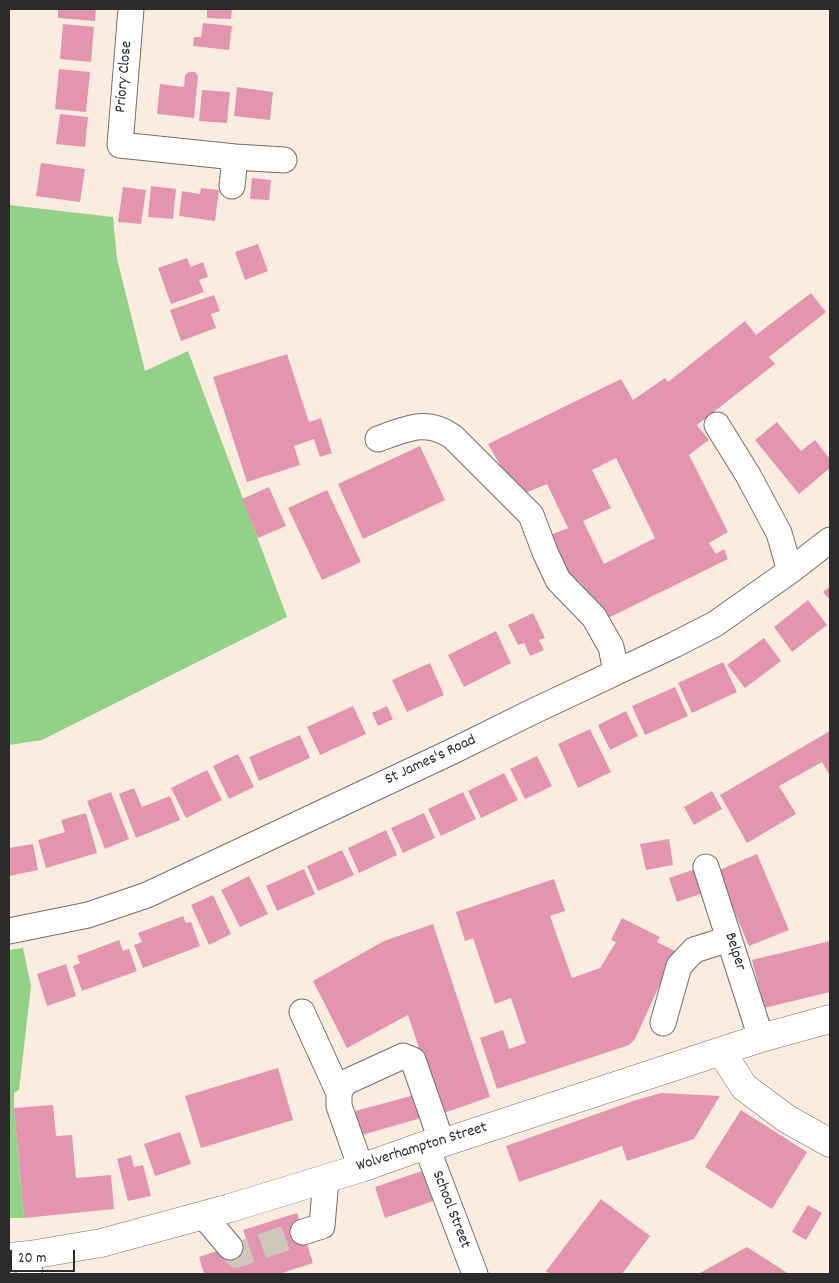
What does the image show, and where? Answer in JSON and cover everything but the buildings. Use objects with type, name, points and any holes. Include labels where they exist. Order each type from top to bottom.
[{"type":"main road","name":"Wolverhampton Street","points":[[23,1262],[101,1243],[326,1179],[721,1051],[830,1019]]},
{"type":"main road","points":[[721,1051],[744,1087],[787,1118],[830,1143]]},
{"type":"street","name":"Priory Close","points":[[131,9],[120,145],[235,157]]},
{"type":"street","points":[[232,186],[235,157],[284,160]]},
{"type":"street","points":[[717,425],[779,533],[790,572]]},
{"type":"street","points":[[378,439],[410,427],[428,426],[446,432],[453,437],[530,515],[558,580],[594,617],[611,647],[616,671]]},
{"type":"street","name":"St James's Road","points":[[9,931],[88,915],[147,895],[450,752],[715,624],[790,572],[830,540]]},
{"type":"street","name":"Belper","points":[[706,867],[762,1038]]},
{"type":"street","points":[[663,1023],[679,966],[694,950],[729,939]]},
{"type":"street","points":[[302,1012],[339,1093],[339,1106],[361,1168]]},
{"type":"street","name":"School Street","points":[[339,1093],[344,1083],[403,1056],[413,1060],[434,1144],[475,1274]]},
{"type":"street","points":[[303,1232],[322,1226],[326,1179]]},
{"type":"street","points":[[203,1215],[230,1247]]},
{"type":"green space","points":[[9,205],[113,217],[117,259],[145,371],[188,351],[287,617],[42,740],[9,745]]},
{"type":"green space","points":[[23,948],[31,986],[19,1090],[14,1093],[14,1108],[24,1218],[9,1218],[9,950]]},
{"type":"tunnel","points":[[230,1247],[237,1255],[303,1232]]}]
